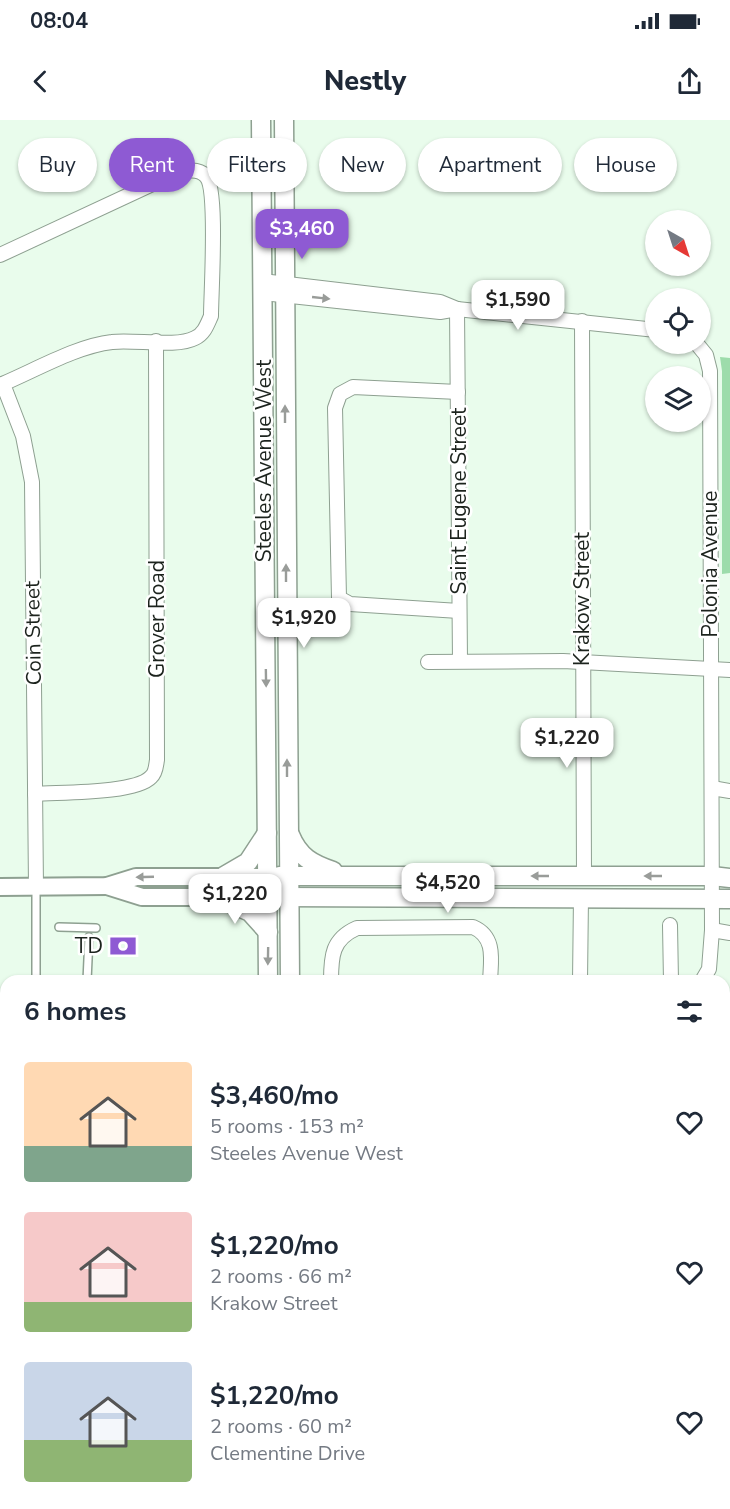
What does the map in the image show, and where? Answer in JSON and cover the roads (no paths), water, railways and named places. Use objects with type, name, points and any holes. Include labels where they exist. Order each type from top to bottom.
[{"type":"main road","name":"Steeles Avenue West","points":[[261,120],[268,975]]},
{"type":"main road","name":"Steeles Avenue West","points":[[284,120],[290,975]]},
{"type":"main road","points":[[288,826],[295,847],[301,856],[315,865],[343,875]]},
{"type":"main road","points":[[224,876],[248,862],[267,833]]},
{"type":"main road","points":[[268,877],[343,875],[712,876],[730,878]]},
{"type":"main road","points":[[217,897],[250,912],[268,932]]},
{"type":"main road","points":[[269,897],[711,897],[730,899]]},
{"type":"main road","points":[[290,951],[296,922],[303,912],[318,900],[336,897]]},
{"type":"street","points":[[0,255],[174,174],[197,171],[206,177],[212,200],[211,316],[205,329],[195,339],[180,342],[112,342],[93,346],[1,385]]},
{"type":"street","points":[[263,287],[440,302],[458,309],[645,329]]},
{"type":"street","name":"Saint Eugene Street","points":[[458,309],[460,661]]},
{"type":"street","name":"Krakow Street","points":[[582,321],[584,876]]},
{"type":"street","name":"Grover Road","points":[[35,794],[136,786],[151,778],[155,770],[156,341]]},
{"type":"street","name":"Polonia Avenue","points":[[705,354],[710,371],[712,788],[712,930],[709,969],[706,975]]},
{"type":"street","name":"Coin Street","points":[[1,385],[23,435],[32,482],[36,887]]},
{"type":"street","points":[[458,392],[353,387],[340,394],[335,408],[339,598],[350,604],[459,611]]},
{"type":"street","points":[[428,663],[582,662],[730,670]]},
{"type":"street","points":[[712,788],[730,791]]},
{"type":"street","points":[[0,887],[107,886],[136,877],[268,877]]},
{"type":"street","points":[[107,886],[142,897],[269,897]]},
{"type":"street","points":[[580,975],[581,897]]},
{"type":"street","points":[[670,925],[671,975]]},
{"type":"street","points":[[331,975],[333,947],[346,933],[357,928],[461,927],[483,931],[489,939],[490,975]]},
{"type":"street","points":[[712,930],[730,933]]},
{"type":"lane","points":[[36,887],[36,975]]},
{"type":"lane","points":[[59,927],[96,928]]},
{"type":"lane","points":[[87,975],[89,937]]},
{"type":"place","name":"TD","points":[[123,946]]}]
